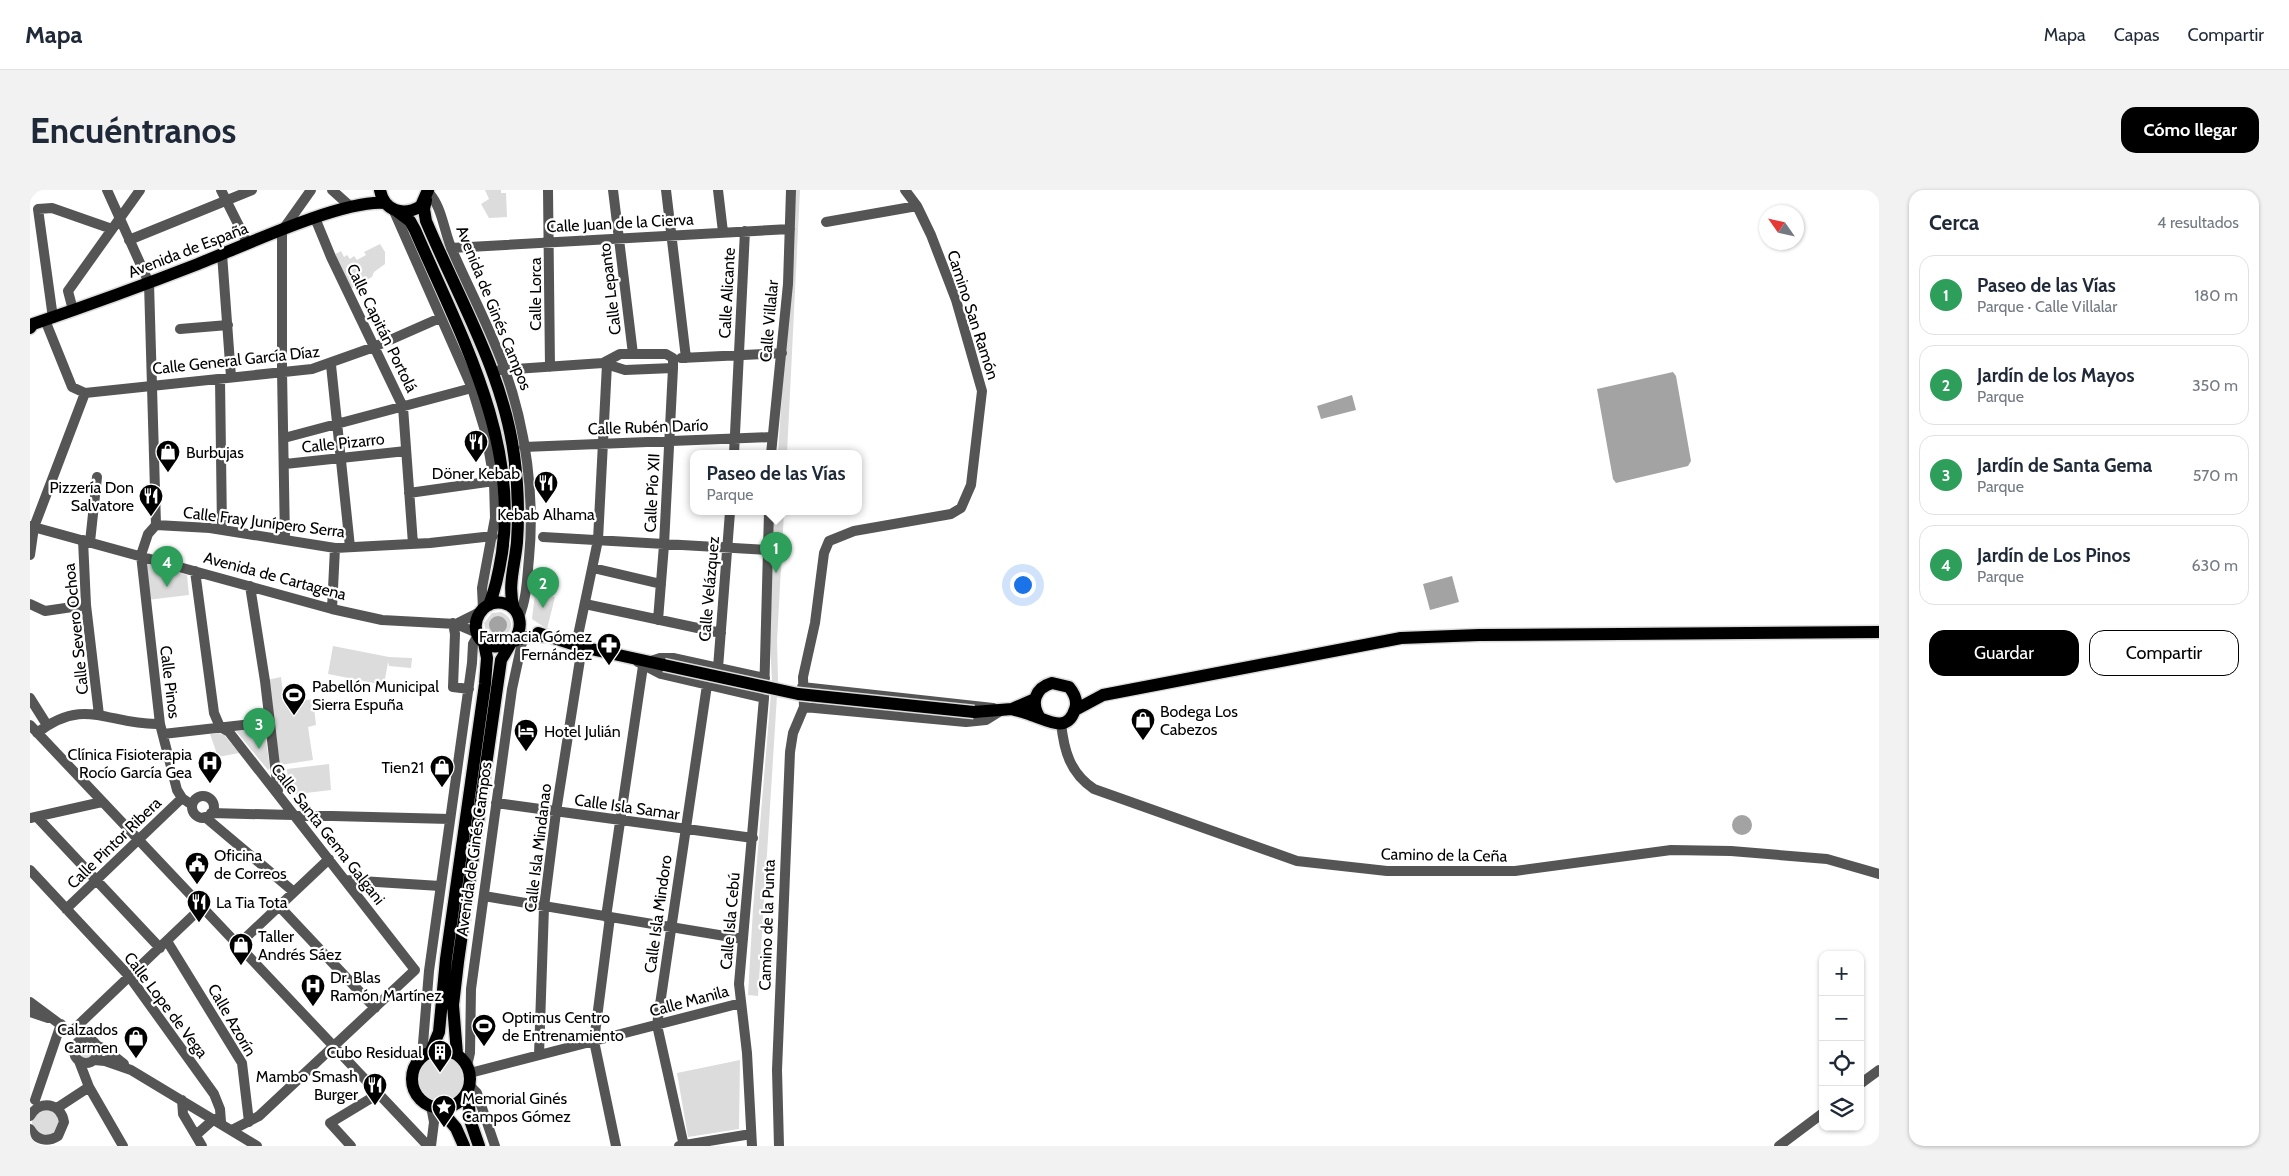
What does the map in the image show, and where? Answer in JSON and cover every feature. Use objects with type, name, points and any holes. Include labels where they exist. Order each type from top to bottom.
[{"type":"main road","points":[[355,206],[379,190],[392,208],[410,221],[470,356],[495,432],[505,490],[506,511],[497,582],[476,622],[480,637],[498,647],[516,640],[546,636]]},
{"type":"main road","points":[[355,206],[414,210],[428,193]]},
{"type":"main road","name":"Avenida de Ginés Campos","points":[[428,193],[424,209],[426,221],[492,370],[507,421],[517,484],[517,544],[510,587],[517,616]]},
{"type":"main road","name":"Avenida de España","points":[[30,328],[49,319],[149,283],[315,218],[355,206]]},
{"type":"main road","points":[[484,608],[502,603],[535,632],[579,646],[642,662],[798,694],[974,712],[1007,710],[1040,718],[1053,724],[1061,724],[1072,716],[1075,710],[1075,697],[1072,691],[1064,684],[1052,683],[1041,688],[1035,699],[1036,712],[1040,718]]},
{"type":"main road","points":[[516,640],[519,631],[517,616]]},
{"type":"main road","points":[[1075,710],[1103,695],[1401,638],[1479,635],[1879,632]]},
{"type":"main road","name":"Avenida de Ginés Campos","points":[[427,1054],[439,1032],[444,971],[487,669],[480,637]]},
{"type":"main road","name":"Avenida de Ginés Campos","points":[[457,1054],[453,1005],[501,660],[516,640]]},
{"type":"main road","points":[[1072,691],[1103,695]]},
{"type":"main road","points":[[1007,710],[1035,699]]},
{"type":"main road","points":[[435,1107],[453,1106],[465,1097],[469,1079],[457,1054],[447,1050],[427,1054],[414,1066],[412,1083],[418,1098],[435,1107],[456,1128],[464,1146]]},
{"type":"main road","name":"Avenida de Ginés Campos","points":[[469,1079],[470,1120],[479,1146]]},
{"type":"street","points":[[106,190],[149,283],[156,525],[148,534],[141,555]]},
{"type":"street","points":[[73,310],[68,291],[140,190]]},
{"type":"street","points":[[221,190],[248,244]]},
{"type":"street","points":[[129,240],[252,190]]},
{"type":"street","points":[[285,540],[282,231],[311,190]]},
{"type":"street","points":[[332,190],[355,206]]},
{"type":"street","name":"Calle Lorca","points":[[548,190],[550,367]]},
{"type":"street","name":"Calle Lepanto","points":[[613,190],[633,354]]},
{"type":"street","points":[[666,190],[686,358]]},
{"type":"street","name":"Calle Alicante","points":[[718,190],[723,232]]},
{"type":"street","name":"Calle Villalar","points":[[772,450],[782,353],[791,190]]},
{"type":"street","name":"Camino San Ramón","points":[[804,707],[802,687],[815,623],[824,553],[830,540],[854,531],[951,514],[961,508],[971,485],[982,391],[956,300],[931,235],[917,206],[905,190]]},
{"type":"street","name":"Avenida de Ginés Campos","points":[[428,193],[436,204],[451,248],[505,370],[519,415],[530,496],[531,536],[526,599],[517,616]]},
{"type":"street","points":[[826,222],[917,206]]},
{"type":"street","points":[[30,555],[32,526],[85,393],[72,387],[49,319],[38,209],[52,208],[112,229]]},
{"type":"street","points":[[392,208],[472,388],[486,434],[494,481],[495,518],[482,588],[484,608]]},
{"type":"street","name":"Calle Capitán Portolá","points":[[315,218],[331,257],[403,407],[413,544]]},
{"type":"street","name":"Calle Juan de la Cierva","points":[[451,248],[790,229]]},
{"type":"street","name":"Calle Alicante","points":[[740,356],[745,231]]},
{"type":"street","points":[[222,254],[228,325],[222,529]]},
{"type":"street","name":"Calle General García Díaz","points":[[85,393],[153,384],[312,369],[331,364],[374,347],[440,318]]},
{"type":"street","points":[[180,329],[228,325]]},
{"type":"street","points":[[492,370],[606,364],[625,370],[673,363],[686,358],[782,353]]},
{"type":"street","points":[[606,364],[620,354],[666,354],[673,363]]},
{"type":"street","points":[[734,450],[740,356]]},
{"type":"street","name":"Calle Pío XII","points":[[658,620],[664,545],[673,363]]},
{"type":"street","points":[[331,364],[350,547]]},
{"type":"street","name":"Calle Isla Mindanao","points":[[539,1055],[544,906],[585,604],[598,540],[604,442],[606,364]]},
{"type":"street","points":[[284,438],[472,388]]},
{"type":"street","name":"Calle Rubén Darío","points":[[524,447],[604,442],[772,437]]},
{"type":"street","name":"Calle Pizarro","points":[[284,464],[406,451]]},
{"type":"street","name":"Calle Severo Ochoa","points":[[97,477],[87,541],[86,606],[99,714]]},
{"type":"street","points":[[409,493],[494,481]]},
{"type":"street","name":"Calle Velázquez","points":[[718,668],[730,515]]},
{"type":"street","points":[[642,662],[660,658],[673,658],[765,678],[769,515]]},
{"type":"street","name":"Calle Fray Junípero Serra","points":[[156,525],[222,529],[336,548],[413,544],[492,536]]},
{"type":"street","name":"Avenida de Cartagena","points":[[32,526],[332,609],[382,620],[454,624],[480,637]]},
{"type":"street","points":[[543,537],[767,550]]},
{"type":"street","points":[[332,609],[336,548]]},
{"type":"street","name":"Calle Pinos","points":[[141,555],[161,729],[173,780],[182,798]]},
{"type":"street","points":[[593,568],[661,584]]},
{"type":"street","points":[[194,571],[214,713],[220,727]]},
{"type":"street","points":[[250,586],[278,793]]},
{"type":"street","points":[[30,604],[45,611],[86,606]]},
{"type":"street","points":[[585,604],[721,634]]},
{"type":"street","name":"Avenida de Cartagena","points":[[454,624],[484,608]]},
{"type":"street","points":[[454,624],[453,687],[469,689]]},
{"type":"street","name":"Avenida de Ginés Campos","points":[[427,1054],[429,971],[469,689],[473,644],[480,637]]},
{"type":"street","name":"Avenida de Ginés Campos","points":[[469,1079],[470,989],[512,689],[516,640]]},
{"type":"street","points":[[642,662],[661,674],[764,698]]},
{"type":"street","points":[[616,1146],[594,1041],[620,821],[642,662]]},
{"type":"street","name":"Calle Isla Cebú","points":[[752,1146],[747,1053],[739,984],[753,838],[765,678]]},
{"type":"street","name":"Calle Isla Mindoro","points":[[682,1146],[657,1025],[707,685]]},
{"type":"street","points":[[802,687],[1007,710]]},
{"type":"street","points":[[30,698],[47,725]]},
{"type":"street","points":[[804,707],[966,722],[986,720],[1007,710]]},
{"type":"street","name":"Camino de la Punta","points":[[779,1146],[778,1012],[790,752],[793,734],[804,707]]},
{"type":"street","points":[[269,722],[220,727],[161,729],[88,712],[76,714],[34,729],[429,1146]]},
{"type":"street","name":"Camino de la Ceña","points":[[1061,724],[1063,744],[1074,770],[1083,782],[1094,790],[1297,861],[1387,871],[1516,871],[1671,850],[1731,851],[1828,860],[1879,874]]},
{"type":"street","name":"Calle Santa Gema Galgani","points":[[220,727],[229,732],[278,793],[415,970]]},
{"type":"street","points":[[192,805],[195,799],[205,796],[213,803],[208,815]]},
{"type":"street","points":[[182,798],[192,805],[195,814],[450,819]]},
{"type":"street","name":"Calle Pintor Ribera","points":[[66,909],[182,798]]},
{"type":"street","points":[[34,818],[102,802]]},
{"type":"street","name":"Calle Isla Samar","points":[[496,803],[753,838]]},
{"type":"street","points":[[208,815],[294,892]]},
{"type":"street","name":"Calle Azorín","points":[[34,818],[164,944],[242,1063],[249,1122]]},
{"type":"street","points":[[238,945],[329,859]]},
{"type":"street","name":"Calle Lope de Vega","points":[[30,870],[129,976],[214,1094],[220,1110],[218,1121]]},
{"type":"street","points":[[345,880],[440,886]]},
{"type":"street","points":[[484,896],[744,938]]},
{"type":"street","points":[[279,906],[375,1008]]},
{"type":"street","points":[[30,1116],[63,1026],[129,976],[202,907]]},
{"type":"street","points":[[232,1130],[259,1116],[335,1047],[415,970],[429,971]]},
{"type":"street","points":[[30,1002],[63,1026],[105,1049],[131,1070],[257,1146]]},
{"type":"street","name":"Calle Manila","points":[[469,1079],[539,1055],[741,1003]]},
{"type":"street","points":[[30,1012],[63,1026],[75,1047]]},
{"type":"street","points":[[86,1040],[79,1042],[75,1047],[74,1055],[79,1061],[89,1086],[123,1146]]},
{"type":"street","points":[[57,1108],[89,1086],[92,1061],[97,1053],[96,1045]]},
{"type":"street","points":[[79,1061],[105,1060],[131,1070]]},
{"type":"street","points":[[1864,1081],[1879,1070]]},
{"type":"street","points":[[469,1079],[477,1093],[495,1146]]},
{"type":"street","points":[[351,1146],[330,1123],[378,1094]]},
{"type":"street","points":[[182,1100],[183,1114],[202,1146]]},
{"type":"street","points":[[30,1129],[36,1137],[50,1143],[64,1127],[63,1117],[57,1108],[35,1101]]},
{"type":"street","points":[[429,1146],[435,1107]]},
{"type":"street","points":[[245,1138],[259,1116]]},
{"type":"street","points":[[1779,1146],[1819,1116]]},
{"type":"street","points":[[196,1135],[218,1121]]},
{"type":"street","points":[[682,1146],[751,1134]]},
{"type":"shaded area","points":[[485,190],[501,190],[501,193],[506,193],[507,217],[489,218],[481,204],[489,199]]},
{"type":"shaded area","points":[[795,190],[800,190],[787,450],[778,450]]},
{"type":"shaded area","points":[[380,244],[385,252],[385,264],[374,272],[372,277],[350,289],[334,255],[341,251],[344,257],[347,255],[350,259],[354,256],[357,260],[366,255],[364,252]]},
{"type":"shaded area","points":[[1673,372],[1676,376],[1691,461],[1688,466],[1616,483],[1613,479],[1597,389]]},
{"type":"shaded area","points":[[1352,395],[1356,410],[1321,419],[1317,406]]},
{"type":"shaded area","points":[[774,515],[784,515],[777,641],[778,680],[758,996],[748,995],[753,909],[772,681],[770,643]]},
{"type":"shaded area","points":[[145,563],[187,575],[189,595],[147,600]]},
{"type":"shaded area","points":[[1452,576],[1459,602],[1430,610],[1423,584]]},
{"type":"shaded area","points":[[535,594],[555,597],[547,629],[532,619]]},
{"type":"shaded area","points":[[501,612],[511,621],[511,627],[508,634],[496,638],[486,632],[484,623],[492,613]]},
{"type":"shaded area","points":[[494,616],[502,616],[507,621],[505,632],[494,634],[489,629],[489,621]]},
{"type":"shaded area","points":[[333,646],[389,657],[412,658],[411,668],[389,666],[388,662],[384,685],[328,674]]},
{"type":"shaded area","name":"Pabellón Municipal Sierra Espuña","points":[[281,677],[283,693],[292,692],[294,702],[313,699],[316,725],[308,727],[313,760],[280,765],[267,680]]},
{"type":"shaded area","points":[[264,727],[270,768],[268,770],[236,731]]},
{"type":"shaded area","points":[[218,733],[224,735],[239,753],[218,757],[210,734]]},
{"type":"shaded area","points":[[329,764],[331,790],[289,795],[287,769]]},
{"type":"shaded area","points":[[1742,815],[1749,818],[1752,825],[1749,832],[1742,835],[1735,832],[1732,825],[1735,818]]},
{"type":"shaded area","points":[[85,1041],[92,1044],[95,1051],[92,1058],[85,1061],[78,1058],[75,1051],[78,1044]]},
{"type":"shaded area","points":[[442,1056],[455,1060],[461,1066],[465,1079],[461,1092],[455,1098],[442,1102],[429,1098],[423,1092],[419,1079],[423,1066],[429,1060]]},
{"type":"shaded area","points":[[740,1060],[739,1129],[688,1137],[677,1073]]},
{"type":"shaded area","points":[[47,1107],[61,1119],[57,1133],[43,1137],[32,1128],[32,1119]]},
{"type":"place","name":"Döner Kebab","points":[[476,463]]},
{"type":"place","name":"Burbujas","points":[[168,473]]},
{"type":"place","name":"Kebab Alhama","points":[[546,504]]},
{"type":"place","name":"Pizzería Don Salvatore","points":[[151,517]]},
{"type":"place","name":"Paseo de las Vías","points":[[776,573]]},
{"type":"place","name":"Jardín de Los Pinos","points":[[167,587]]},
{"type":"place","name":"Jardín de los Mayos","points":[[543,608]]},
{"type":"place","name":"Farmacia Gómez Fernández","points":[[609,666]]},
{"type":"place","name":"Pabellón Municipal Sierra Espuña","points":[[294,716]]},
{"type":"place","name":"Bodega Los Cabezos","points":[[1143,741]]},
{"type":"place","name":"Jardín de Santa Gema","points":[[259,749]]},
{"type":"place","name":"Hotel Julián","points":[[526,752]]},
{"type":"place","name":"Clínica Fisioterapia Rocío García Gea","points":[[210,784]]},
{"type":"place","name":"Tien21","points":[[442,788]]},
{"type":"place","name":"Oficina de Correos","points":[[197,885]]},
{"type":"place","name":"La Tia Tota","points":[[199,923]]},
{"type":"place","name":"Taller Andrés Sáez","points":[[241,966]]},
{"type":"place","name":"Dr. Blas Ramón Martínez","points":[[313,1007]]},
{"type":"place","name":"Optimus Centro de Entrenamiento","points":[[484,1047]]},
{"type":"place","name":"Calzados Carmen","points":[[136,1059]]},
{"type":"place","name":"Cubo Residual","points":[[440,1073]]},
{"type":"place","name":"Mambo Smash Burger","points":[[375,1106]]},
{"type":"place","name":"Memorial Ginés Campos Gómez","points":[[444,1128]]}]
